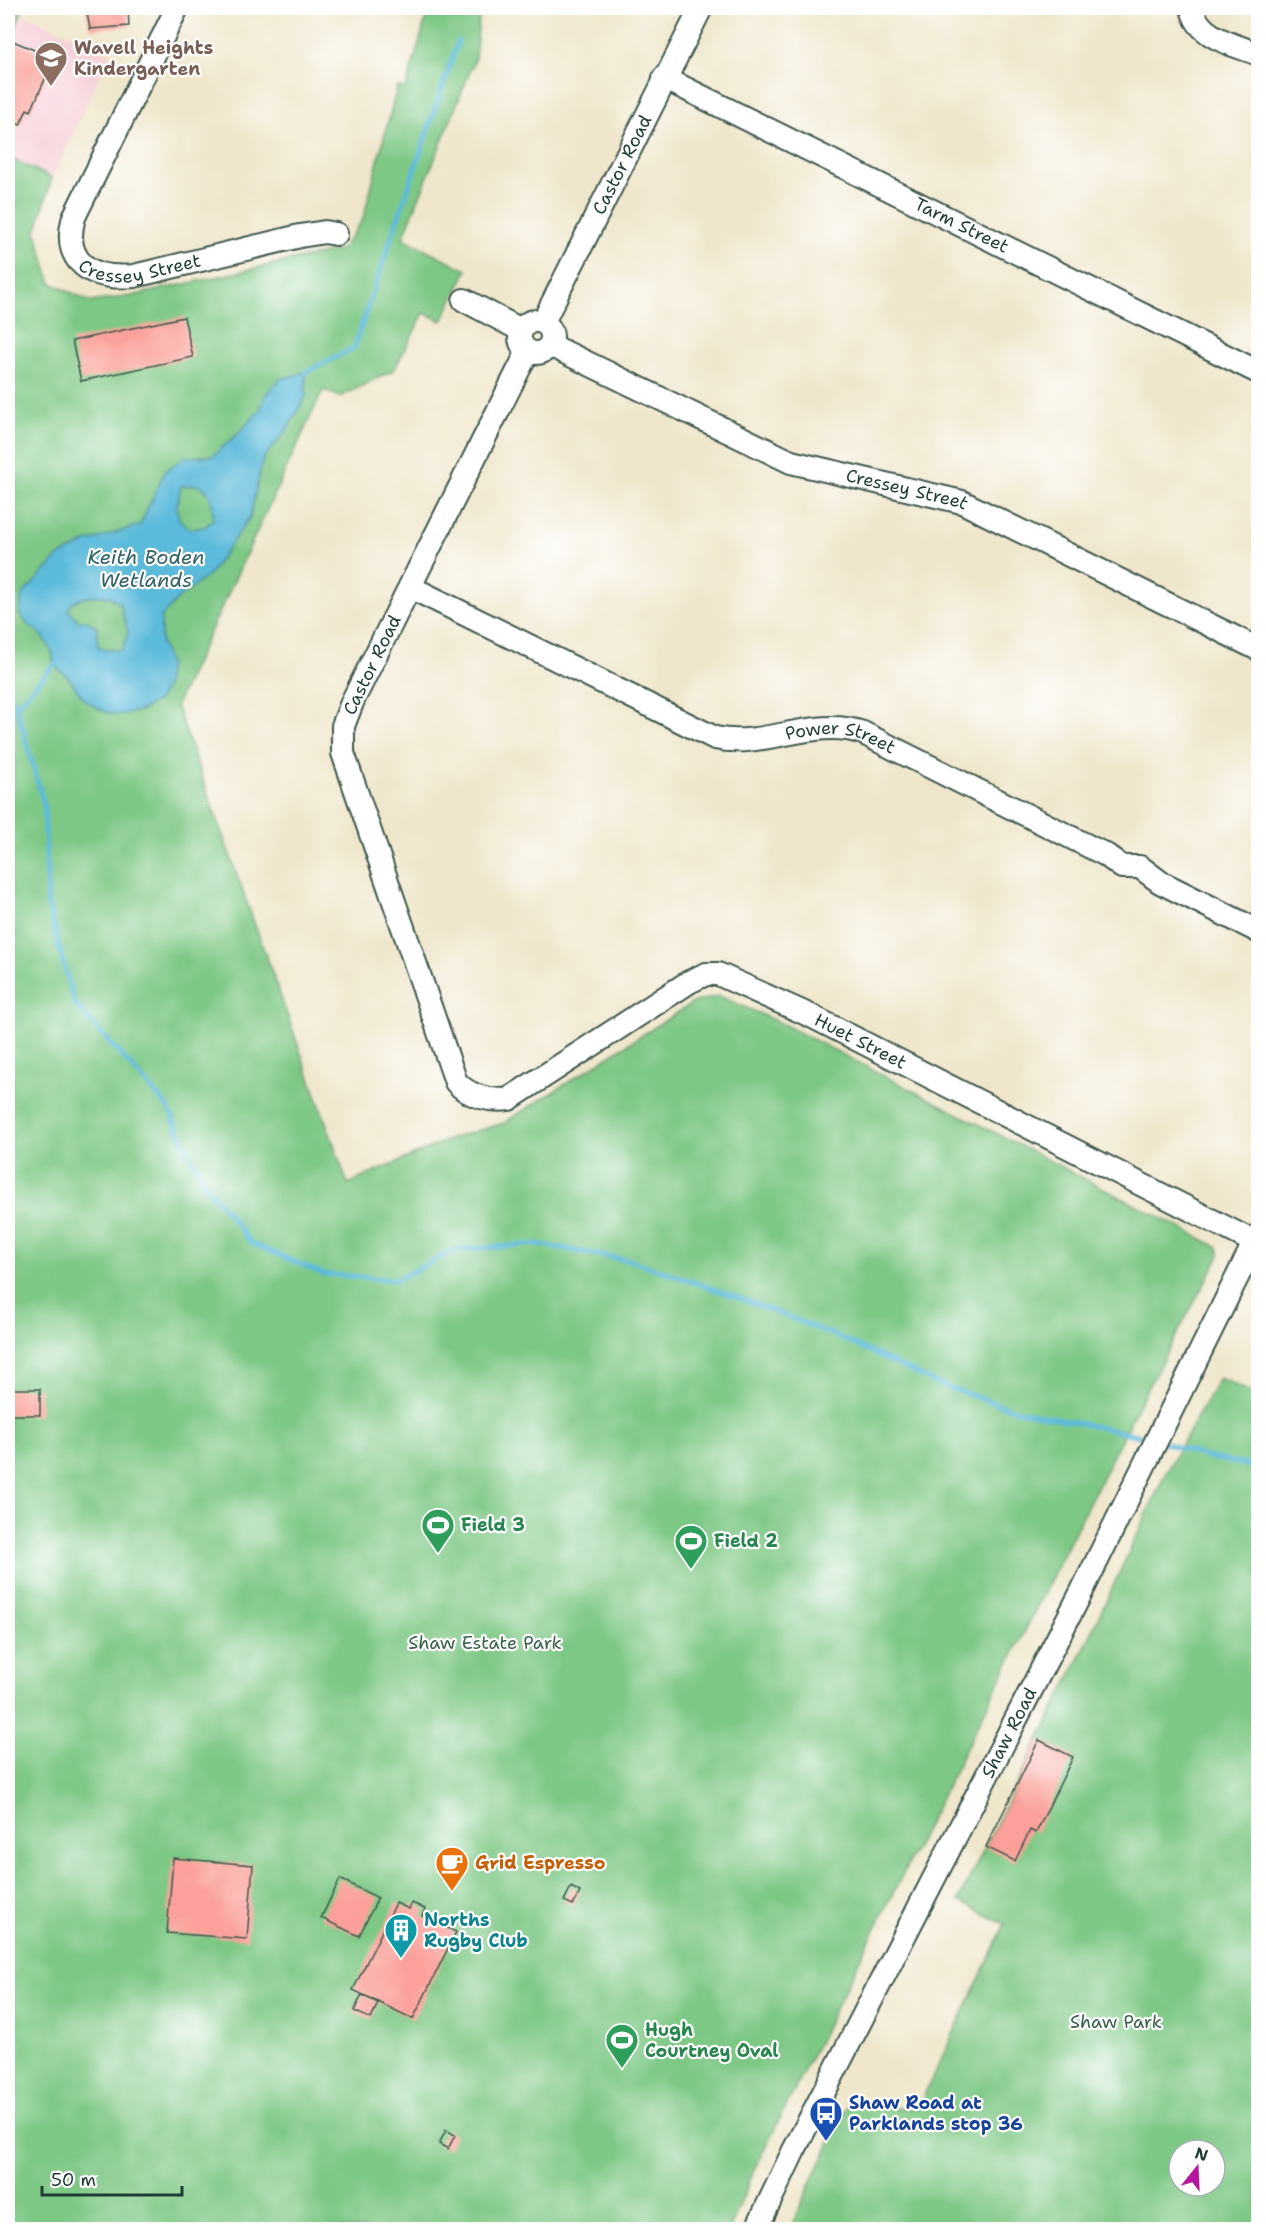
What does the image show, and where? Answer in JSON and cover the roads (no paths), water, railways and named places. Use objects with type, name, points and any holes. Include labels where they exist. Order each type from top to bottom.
[{"type":"street","name":"Cressey Street","points":[[177,8],[74,217],[69,239],[75,258],[96,272],[128,277],[300,236],[325,232],[336,234]]},
{"type":"street","name":"Castor Road","points":[[543,322],[701,8]]},
{"type":"street","points":[[1192,8],[1197,22],[1209,34],[1258,54]]},
{"type":"street","name":"Tarm Street","points":[[664,78],[1258,372]]},
{"type":"street","points":[[464,300],[521,330]]},
{"type":"street","points":[[533,321],[543,322],[551,330],[550,345],[538,353],[528,351],[520,340],[521,330],[533,321]]},
{"type":"street","name":"Cressey Street","points":[[550,345],[791,462],[962,502],[1258,649]]},
{"type":"street","name":"Castor Road","points":[[468,1092],[460,1087],[453,1076],[341,743],[347,714],[528,351]]},
{"type":"street","name":"Power Street","points":[[410,587],[715,738],[736,740],[839,726],[863,733],[1106,855],[1122,867],[1140,867],[1160,882],[1258,931]]},
{"type":"street","name":"Huet Street","points":[[468,1092],[493,1099],[509,1099],[689,982],[706,974],[718,974],[821,1021],[1257,1240]]},
{"type":"street","name":"Shaw Road","points":[[756,2229],[1257,1240]]},
{"type":"water","name":"Keith Boden Wetlands","points":[[306,372],[306,396],[287,430],[263,459],[250,517],[209,575],[180,597],[161,617],[161,641],[169,664],[166,685],[159,700],[140,711],[117,715],[103,711],[84,700],[69,678],[54,665],[52,652],[42,635],[27,624],[20,614],[22,595],[59,556],[87,542],[140,525],[165,471],[185,457],[212,456],[239,433],[260,410],[266,394],[280,379]],"holes":[[[199,485],[209,495],[213,519],[205,527],[190,529],[179,519],[177,506],[181,486]],[[96,596],[110,597],[120,603],[128,633],[122,650],[106,650],[98,647],[97,627],[85,620],[79,621],[68,610],[76,601]]]},
{"type":"waterway","points":[[306,372],[354,348],[458,41]]},
{"type":"waterway","points":[[16,706],[54,665]]},
{"type":"waterway","points":[[8,695],[16,706],[44,805],[48,905],[74,1003],[167,1106],[202,1180],[251,1243],[323,1274],[396,1280],[455,1250],[537,1244],[633,1261],[742,1299],[839,1337],[938,1384],[1016,1410],[1150,1438]]},
{"type":"waterway","points":[[1162,1442],[1207,1457],[1258,1467]]},
{"type":"place","name":"Wavell Heights Kindergarten","points":[[51,87]]},
{"type":"place","name":"Field 3","points":[[438,1554]]},
{"type":"place","name":"Field 2","points":[[691,1570]]},
{"type":"place","name":"Grid Espresso","points":[[452,1892]]},
{"type":"place","name":"Norths Rugby Club","points":[[401,1959]]},
{"type":"place","name":"Hugh Courtney Oval","points":[[622,2069]]},
{"type":"place","name":"Shaw Road at Parklands stop 36","points":[[826,2142]]},
{"type":"park label","name":"Shaw Estate Park","points":[[485,1643]]},
{"type":"park label","name":"Shaw Park","points":[[1116,2022]]}]
